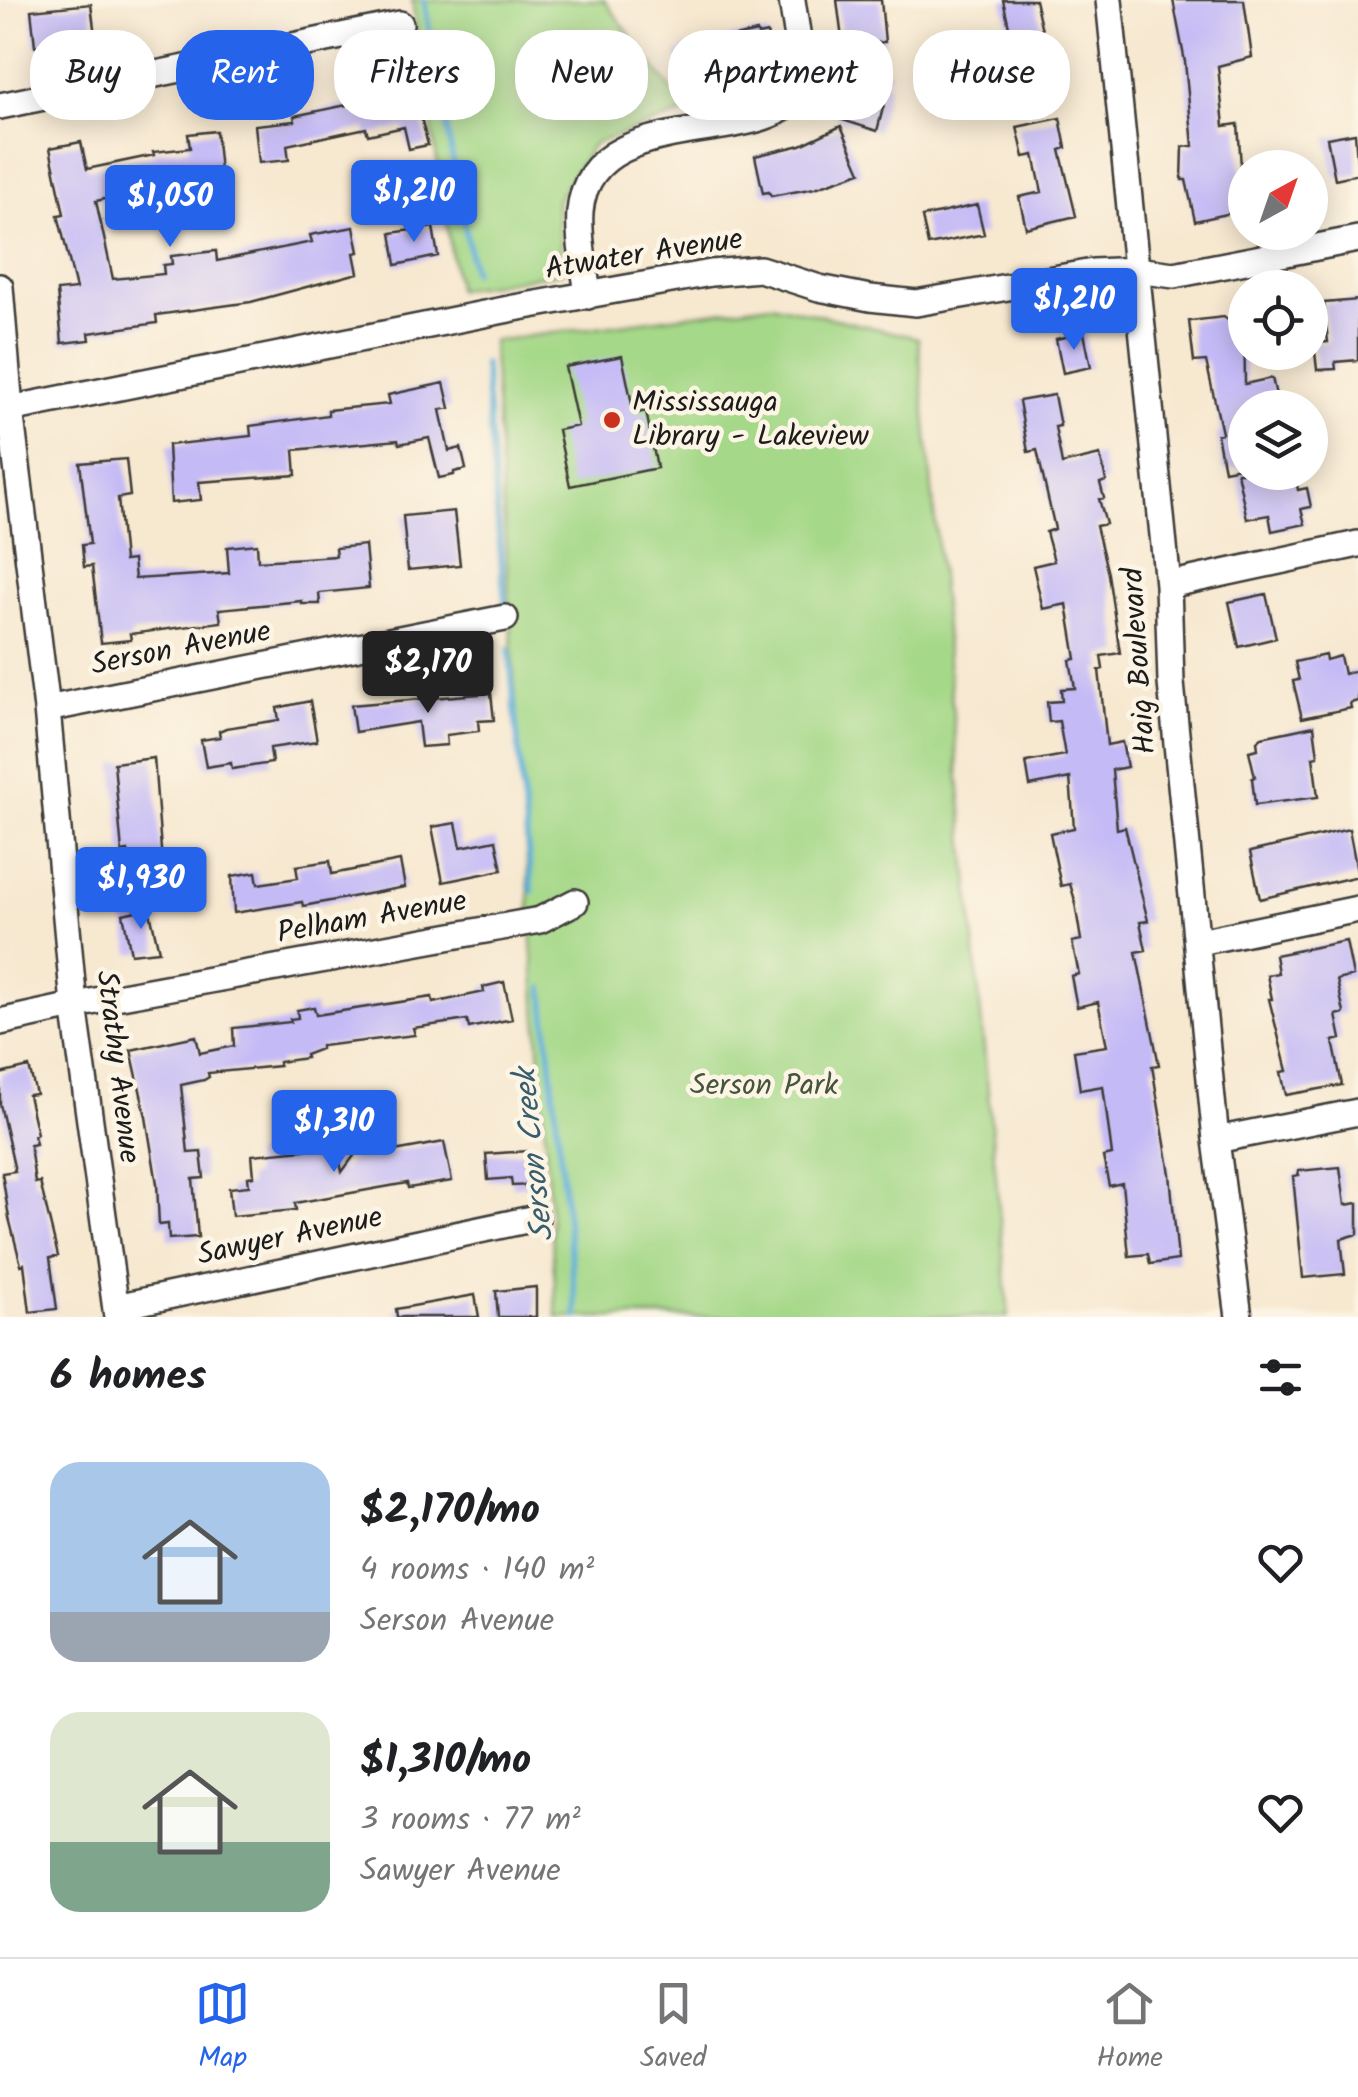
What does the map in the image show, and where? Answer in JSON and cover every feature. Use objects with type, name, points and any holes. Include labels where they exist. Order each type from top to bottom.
[{"type":"street","points":[[588,296],[580,212],[586,188],[601,166],[619,151],[651,138],[768,116],[787,106],[797,92],[801,76],[792,0]]},
{"type":"street","name":"Haig Boulevard","points":[[1109,0],[1168,584],[1171,683],[1216,1140],[1239,1317]]},
{"type":"street","points":[[0,106],[400,24]]},
{"type":"street","name":"Atwater Avenue","points":[[5,410],[711,272],[760,269],[819,288],[916,303],[1094,272],[1137,270],[1174,275],[1358,239]]},
{"type":"street","name":"Strathy Avenue","points":[[0,287],[5,410],[47,709],[74,1005],[116,1312]]},
{"type":"street","points":[[1168,584],[1358,544]]},
{"type":"street","name":"Serson Avenue","points":[[47,709],[506,618]]},
{"type":"street","name":"Pelham Avenue","points":[[0,1022],[540,920],[575,902]]},
{"type":"street","points":[[1199,942],[1358,909]]},
{"type":"street","points":[[1216,1140],[1358,1112]]},
{"type":"street","name":"Sawyer Avenue","points":[[116,1312],[536,1218]]},
{"type":"green space","points":[[412,0],[604,0],[626,30],[515,30],[515,120],[648,120],[648,59],[668,85],[668,119],[593,144],[556,201],[563,272],[457,290],[431,120],[495,120],[495,30],[417,30]]},
{"type":"green space","name":"Serson Park","points":[[771,304],[918,338],[1009,1317],[557,1317],[492,341]]},
{"type":"building","points":[[837,0],[881,0],[884,30],[841,30]]},
{"type":"building","points":[[1003,0],[1035,0],[1042,30],[1010,30]]},
{"type":"building","points":[[1173,0],[1244,0],[1252,57],[1218,66],[1224,126],[1238,124],[1240,150],[1228,150],[1228,214],[1195,221],[1186,180],[1182,180],[1183,147],[1193,146],[1185,62]]},
{"type":"building","points":[[91,4],[94,30],[33,30],[31,10]]},
{"type":"building","points":[[334,108],[334,120],[422,120],[428,145],[409,149],[404,127],[368,135],[366,128],[287,145],[289,160],[259,163],[255,125],[314,120],[314,112]]},
{"type":"building","points":[[842,120],[880,120],[877,131]]},
{"type":"building","points":[[1060,120],[1066,148],[1060,150],[1076,216],[1026,228],[1019,197],[1042,192],[1034,155],[1024,157],[1017,127]]},
{"type":"building","points":[[841,126],[861,172],[815,188],[771,196],[769,192],[763,193],[755,156],[801,145]]},
{"type":"building","points":[[216,131],[220,171],[147,178],[150,189],[96,201],[113,279],[164,274],[163,265],[172,264],[171,256],[216,251],[217,261],[312,242],[310,235],[354,227],[358,273],[251,302],[156,315],[157,323],[89,333],[90,340],[62,343],[57,291],[76,289],[58,215],[64,214],[50,148],[81,142],[87,169],[154,155],[153,152],[190,148],[188,134]]},
{"type":"building","points":[[1355,133],[1358,174],[1335,179],[1327,138]]},
{"type":"building","points":[[977,205],[984,234],[928,245],[922,217]]},
{"type":"building","points":[[433,227],[438,256],[396,265],[391,233]]},
{"type":"building","points":[[1358,300],[1358,360],[1335,362],[1336,369],[1328,369],[1328,303]]},
{"type":"building","points":[[1224,317],[1228,320],[1228,370],[1245,370],[1245,384],[1272,378],[1275,390],[1228,390],[1228,469],[1224,470],[1217,434],[1222,433],[1206,361],[1194,362],[1189,321]]},
{"type":"building","points":[[1084,333],[1091,367],[1063,373],[1056,339]]},
{"type":"building","name":"Mississauga Library - Lakeview","points":[[622,356],[634,414],[646,411],[657,468],[570,486],[558,430],[578,426],[565,367]]},
{"type":"building","points":[[444,383],[450,408],[440,410],[449,451],[461,448],[466,469],[454,475],[439,478],[429,438],[399,444],[398,440],[294,450],[296,475],[199,482],[201,500],[171,503],[168,445],[251,436],[250,426],[328,415],[328,410],[390,404],[388,395]]},
{"type":"building","points":[[1054,395],[1062,464],[1100,455],[1106,481],[1100,483],[1104,498],[1099,499],[1106,524],[1096,526],[1120,653],[1101,656],[1103,669],[1099,670],[1107,745],[1122,742],[1127,767],[1112,770],[1117,829],[1125,827],[1148,921],[1140,922],[1146,950],[1136,952],[1159,1065],[1152,1066],[1170,1174],[1178,1260],[1150,1264],[1148,1254],[1129,1256],[1122,1183],[1109,1186],[1103,1157],[1112,1155],[1103,1086],[1080,1090],[1074,1051],[1107,1046],[1098,1002],[1077,1007],[1071,976],[1079,974],[1072,942],[1081,940],[1074,897],[1070,884],[1061,886],[1050,833],[1074,828],[1070,778],[1030,786],[1026,762],[1065,755],[1059,721],[1049,722],[1047,702],[1062,701],[1061,689],[1075,688],[1070,660],[1076,659],[1067,604],[1043,609],[1033,566],[1054,561],[1046,532],[1055,529],[1037,450],[1028,452],[1019,401]]},
{"type":"building","points":[[126,459],[130,496],[118,498],[124,561],[133,560],[135,579],[229,573],[227,547],[257,544],[258,561],[336,556],[335,548],[365,545],[369,588],[319,593],[320,604],[302,601],[219,609],[221,622],[130,634],[131,640],[101,643],[92,566],[84,567],[82,545],[90,544],[80,463]]},
{"type":"building","points":[[1241,490],[1307,490],[1311,507],[1301,509],[1305,524],[1272,531],[1269,515],[1247,519]]},
{"type":"building","points":[[454,511],[460,565],[408,570],[403,516]]},
{"type":"building","points":[[1266,594],[1276,638],[1239,647],[1229,602]]},
{"type":"building","points":[[1325,655],[1326,660],[1340,656],[1344,674],[1358,670],[1358,701],[1350,703],[1351,708],[1302,718],[1293,681],[1299,680],[1295,662]]},
{"type":"building","points":[[491,693],[494,720],[478,721],[479,731],[446,735],[447,745],[421,747],[418,722],[355,732],[351,705]]},
{"type":"building","points":[[310,701],[317,741],[270,748],[272,763],[232,769],[231,763],[206,767],[201,740],[220,737],[219,731],[226,728],[279,720],[277,708]]},
{"type":"building","points":[[1314,726],[1318,797],[1255,805],[1255,777],[1249,751],[1258,749],[1257,741],[1262,737]]},
{"type":"building","points":[[154,758],[163,876],[132,880],[128,851],[122,852],[114,763]]},
{"type":"building","points":[[456,823],[461,847],[496,840],[502,870],[443,882],[432,827]]},
{"type":"building","points":[[1349,829],[1358,876],[1260,899],[1250,852]]},
{"type":"building","points":[[330,861],[332,874],[400,861],[405,887],[303,906],[302,902],[234,913],[232,876],[256,872],[258,884],[298,878],[296,866]]},
{"type":"building","points":[[149,908],[159,951],[131,954],[123,914]]},
{"type":"building","points":[[1346,941],[1353,976],[1337,980],[1344,1013],[1336,1015],[1341,1039],[1333,1041],[1342,1085],[1286,1095],[1281,1072],[1287,1071],[1267,975],[1278,973],[1275,955]]},
{"type":"building","points":[[504,982],[512,1019],[469,1028],[467,1020],[413,1028],[415,1035],[321,1046],[306,1058],[279,1062],[279,1066],[208,1073],[204,1080],[181,1085],[188,1153],[201,1152],[204,1178],[193,1179],[198,1237],[169,1239],[168,1224],[159,1225],[157,1184],[131,1050],[196,1036],[200,1053],[234,1046],[233,1028],[291,1022],[290,1019],[298,1018],[297,1010],[314,1007],[316,1015],[432,997],[433,1003],[484,992],[483,987]]},
{"type":"building","points":[[29,1067],[36,1094],[28,1095],[37,1134],[36,1144],[30,1145],[35,1183],[40,1182],[58,1256],[50,1258],[57,1309],[30,1312],[24,1264],[21,1265],[9,1218],[2,1173],[15,1171],[0,1104],[0,1074]]},
{"type":"building","points":[[373,1130],[378,1154],[444,1142],[452,1181],[408,1188],[407,1183],[295,1203],[296,1210],[232,1216],[229,1188],[249,1186],[248,1177],[254,1176],[252,1155],[303,1150],[336,1141],[342,1172]]},
{"type":"building","points":[[528,1151],[531,1185],[512,1186],[511,1178],[488,1180],[486,1154]]},
{"type":"building","points":[[1340,1167],[1345,1205],[1358,1203],[1358,1234],[1341,1239],[1345,1274],[1303,1278],[1293,1176],[1299,1175],[1298,1171]]},
{"type":"building","points":[[536,1287],[536,1317],[498,1317],[496,1291]]},
{"type":"building","points":[[475,1295],[479,1317],[397,1317],[396,1309]]},
{"type":"waterway","name":"Serson Creek","points":[[424,0],[473,272]]},
{"type":"waterway","name":"Serson Creek","points":[[484,364],[505,604]]},
{"type":"waterway","name":"Serson Creek","points":[[509,649],[532,891]]},
{"type":"waterway","name":"Serson Creek","points":[[543,988],[577,1317]]},
{"type":"place","name":"Mississauga Library - Lakeview","points":[[612,420]]}]
